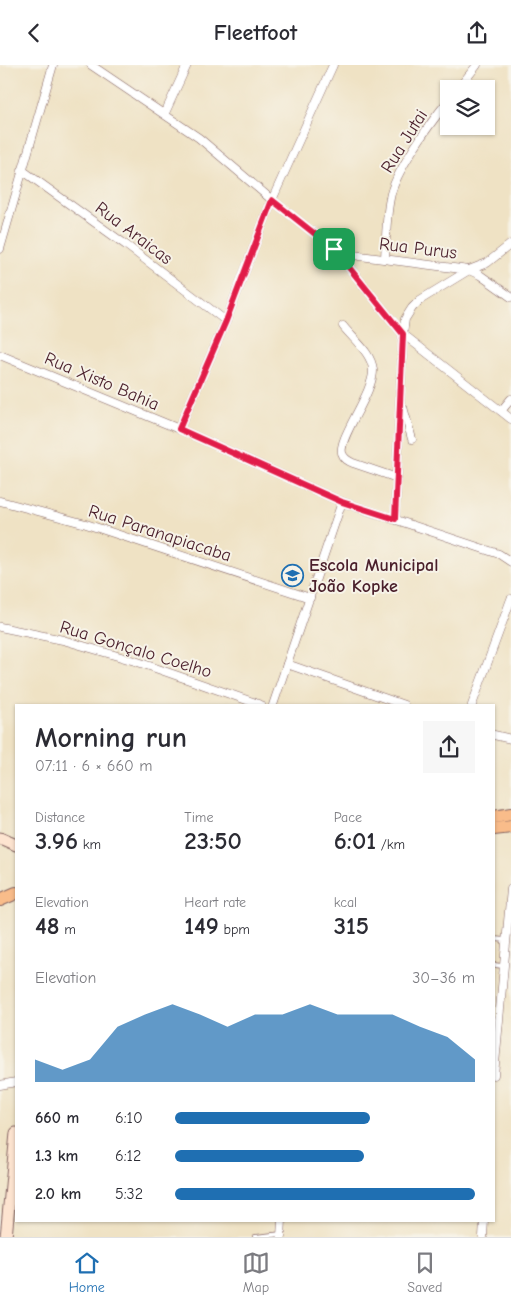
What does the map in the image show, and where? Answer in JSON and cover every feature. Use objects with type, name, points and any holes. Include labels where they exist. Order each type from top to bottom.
[{"type":"main road","points":[[495,817],[511,814]]},
{"type":"main road","points":[[495,829],[511,827]]},
{"type":"main road","points":[[0,891],[15,884]]},
{"type":"main road","points":[[0,900],[15,893]]},
{"type":"street","points":[[0,249],[53,65]]},
{"type":"street","points":[[91,65],[199,137],[272,200],[334,249],[403,334],[511,419]]},
{"type":"street","points":[[165,113],[186,65]]},
{"type":"street","points":[[179,429],[226,321],[272,200],[333,65]]},
{"type":"street","points":[[465,80],[477,65]]},
{"type":"street","name":"Rua Jutai","points":[[385,259],[390,197],[395,183],[409,157],[440,113]]},
{"type":"street","name":"Rua Araicas","points":[[22,170],[126,245],[226,321]]},
{"type":"street","points":[[395,519],[405,319],[420,300],[469,270],[487,263],[511,244]]},
{"type":"street","name":"Rua Purus","points":[[334,249],[385,259],[469,270]]},
{"type":"street","points":[[469,270],[480,275],[511,297]]},
{"type":"street","points":[[343,326],[368,356],[373,369],[373,377],[343,443],[342,454],[347,460],[398,478]]},
{"type":"street","name":"Rua Xisto Bahia","points":[[0,355],[179,429],[342,502],[499,554],[511,562]]},
{"type":"street","points":[[401,398],[412,439]]},
{"type":"street","points":[[501,411],[511,399]]},
{"type":"street","name":"Rua Paranapiacaba","points":[[0,501],[86,524],[310,598]]},
{"type":"street","points":[[273,704],[342,502]]},
{"type":"street","points":[[472,704],[511,599]]},
{"type":"street","name":"Rua Gonçalo Coelho","points":[[0,627],[63,641],[138,662],[258,704]]},
{"type":"street","points":[[287,664],[401,704]]},
{"type":"street","points":[[495,735],[511,739]]},
{"type":"street","points":[[0,838],[15,845]]},
{"type":"street","points":[[495,1063],[511,889]]},
{"type":"street","points":[[0,1085],[15,1083]]},
{"type":"street","points":[[5,1237],[15,1153]]},
{"type":"street","points":[[281,1236],[282,1222]]},
{"type":"street","points":[[482,1237],[484,1222]]},
{"type":"lane","points":[[495,939],[506,940]]},
{"type":"lane","points":[[495,965],[503,966]]},
{"type":"lane","points":[[255,1237],[281,1236]]},
{"type":"place","name":"Escola Municipal João Kopke","points":[[293,575]]},
{"type":"route","points":[[272,200],[334,249],[403,334],[395,519],[342,502],[179,429],[226,321],[272,200]]}]
